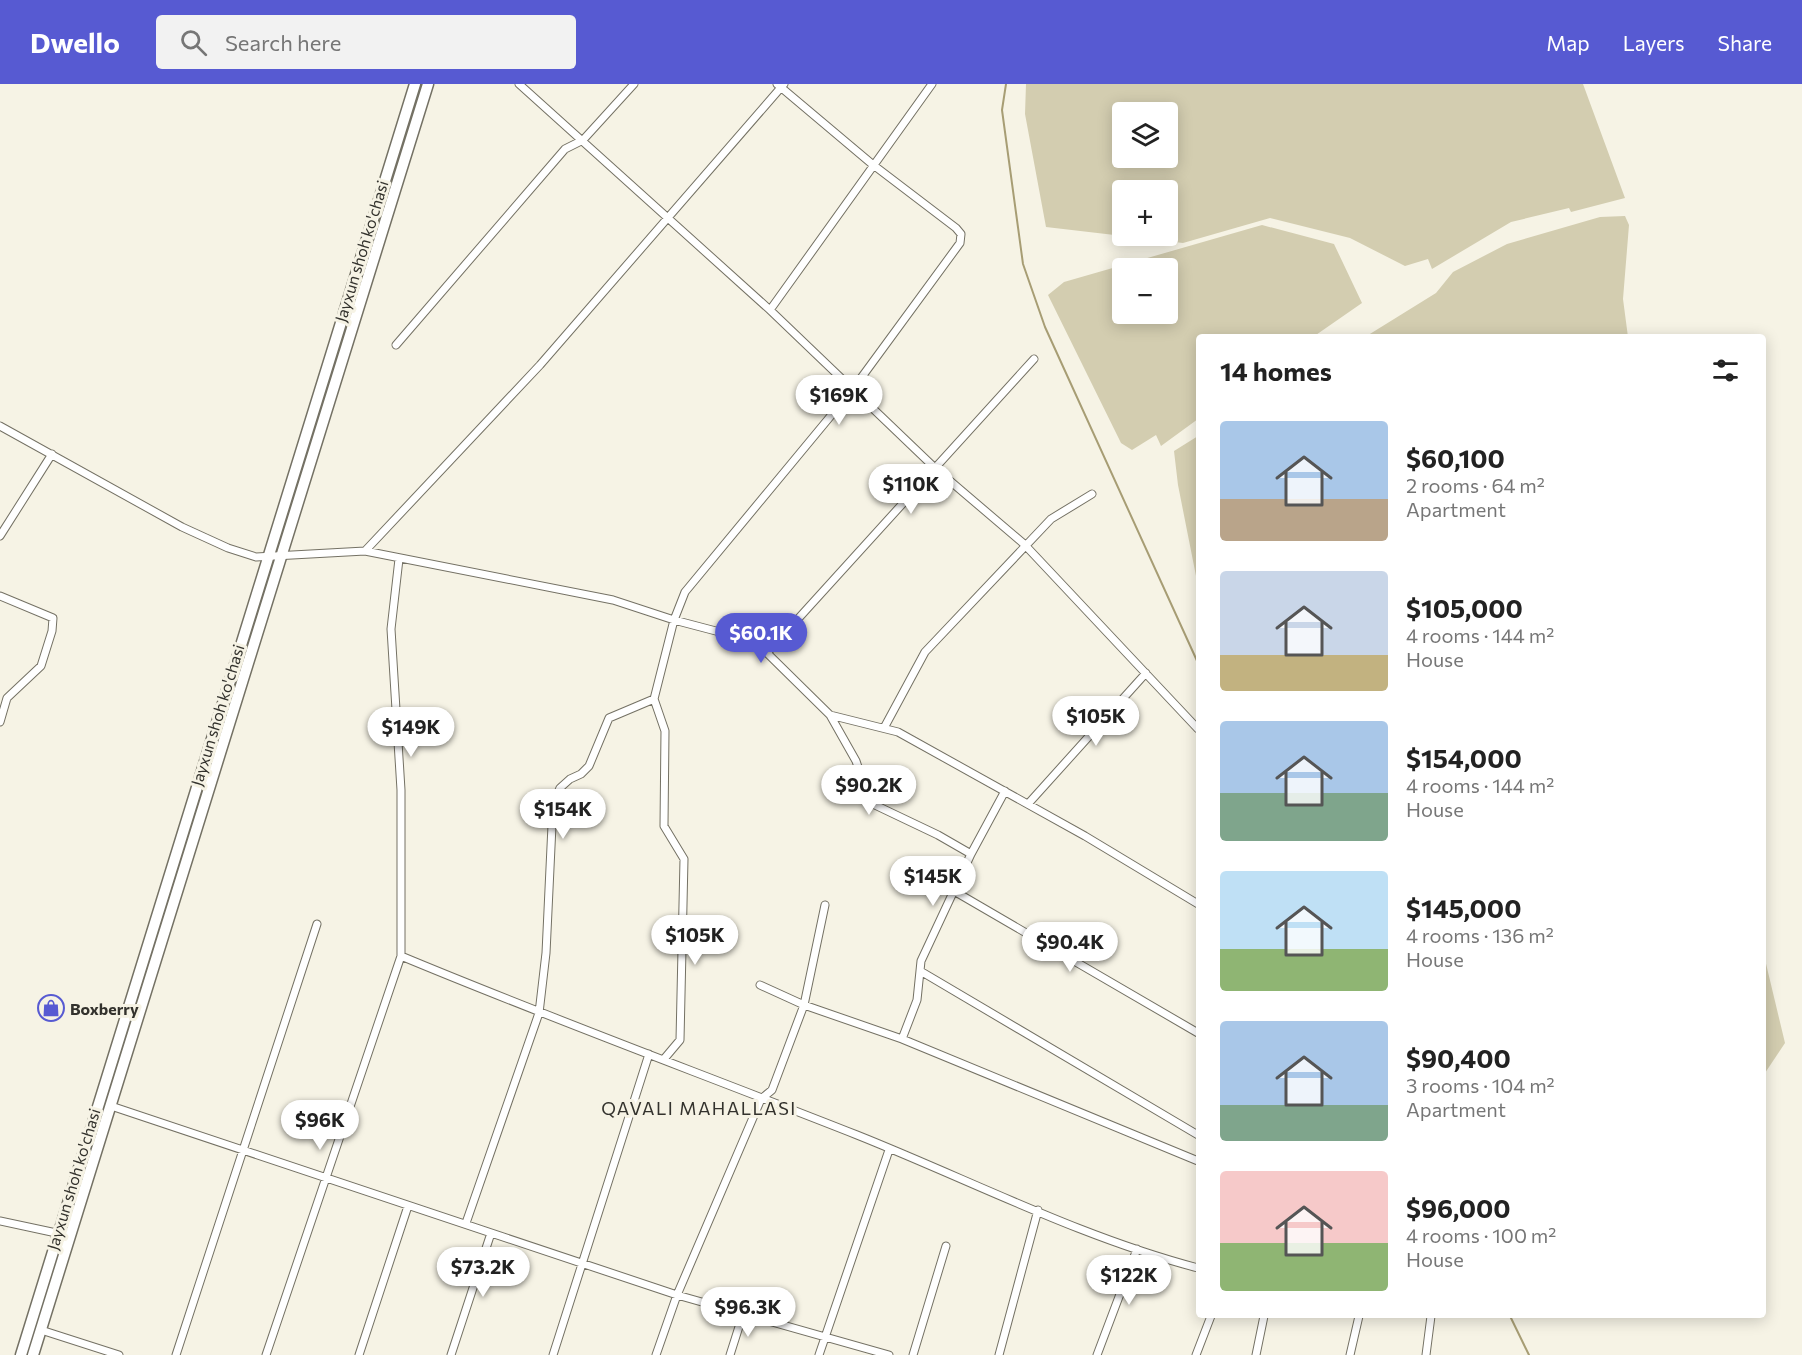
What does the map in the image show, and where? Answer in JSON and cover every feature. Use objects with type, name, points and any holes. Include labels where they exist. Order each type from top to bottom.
[{"type":"highway","name":"Jayxun shoh ko'chasi","points":[[21,1355],[61,1233],[174,856],[415,84]]},
{"type":"highway","name":"Jayxun shoh ko'chasi","points":[[33,1355],[428,84]]},
{"type":"street","points":[[519,84],[770,310],[936,469],[1024,544],[1196,727]]},
{"type":"street","points":[[396,345],[566,149],[583,140],[634,84]]},
{"type":"street","points":[[770,310],[872,164],[932,84]]},
{"type":"street","points":[[365,551],[540,365],[668,220],[780,85],[872,164],[961,234],[960,243],[853,389],[685,592],[674,620],[654,699],[665,731],[664,826],[684,859],[680,1040],[664,1059]]},
{"type":"street","points":[[767,653],[1034,359]]},
{"type":"street","points":[[0,426],[182,527],[228,548],[268,558],[281,555],[365,551],[613,600],[730,635],[767,653],[830,715],[856,761],[866,791],[875,806],[938,835],[970,854]]},
{"type":"street","points":[[0,536],[52,454]]},
{"type":"street","points":[[884,729],[925,652],[1024,544],[1051,519],[1092,494]]},
{"type":"street","points":[[266,1355],[324,1177],[401,956],[401,790],[391,629],[399,559]]},
{"type":"street","points":[[0,596],[53,618],[52,631],[41,666],[4,697],[0,722]]},
{"type":"street","points":[[1028,804],[1146,674]]},
{"type":"street","points":[[466,1223],[538,1013],[546,953],[553,804],[570,779],[581,774],[589,766],[609,718],[654,699]]},
{"type":"street","points":[[830,715],[898,732],[1028,804],[1196,903]]},
{"type":"street","points":[[902,1039],[917,1000],[922,972],[921,961],[970,854],[1005,791]]},
{"type":"street","points":[[954,891],[1196,1032]]},
{"type":"street","points":[[656,1355],[677,1295],[761,1099],[772,1090],[804,1005],[825,905]]},
{"type":"street","points":[[176,1355],[317,924]]},
{"type":"street","points":[[401,956],[538,1013],[664,1059],[1137,1249],[1196,1267]]},
{"type":"street","points":[[922,972],[1196,1134]]},
{"type":"street","points":[[760,986],[804,1005],[902,1039],[1196,1160]]},
{"type":"street","points":[[553,1355],[585,1262],[649,1054]]},
{"type":"street","points":[[111,1106],[408,1206],[585,1262],[677,1295],[889,1355]]},
{"type":"street","points":[[819,1355],[889,1150]]},
{"type":"street","points":[[359,1355],[408,1206]]},
{"type":"street","points":[[999,1355],[1038,1210]]},
{"type":"street","points":[[0,1221],[61,1233]]},
{"type":"street","points":[[451,1355],[491,1233]]},
{"type":"street","points":[[913,1355],[946,1246]]},
{"type":"street","points":[[1097,1355],[1137,1249]]},
{"type":"street","points":[[730,1355],[743,1314]]},
{"type":"street","points":[[1196,1355],[1210,1318]]},
{"type":"street","points":[[1256,1355],[1264,1318]]},
{"type":"street","points":[[1350,1355],[1359,1318]]},
{"type":"street","points":[[1426,1355],[1431,1318]]},
{"type":"street","points":[[41,1330],[119,1355]]},
{"type":"shaded area","points":[[1026,84],[1583,84],[1625,198],[1571,212],[1569,208],[1511,222],[1432,269],[1428,259],[1405,266],[1350,238],[1270,218],[1183,243],[1178,242],[1178,180],[1112,180],[1112,235],[1046,227],[1025,114]]},
{"type":"shaded area","points":[[1625,216],[1629,225],[1623,299],[1628,334],[1370,334],[1436,293],[1453,272],[1507,244],[1600,217]]},
{"type":"shaded area","points":[[1262,225],[1334,244],[1362,303],[1317,334],[1196,334],[1196,420],[1161,446],[1156,435],[1132,450],[1121,443],[1048,295],[1064,282],[1112,268],[1112,324],[1178,324],[1178,258],[1147,258]]},
{"type":"shaded area","points":[[1196,437],[1196,576],[1178,485],[1174,451]]},
{"type":"shaded area","points":[[1766,964],[1785,1043],[1766,1072]]},
{"type":"waterway","points":[[1006,84],[1002,110],[1023,264],[1045,327],[1196,659]]},
{"type":"waterway","points":[[1511,1318],[1529,1355]]},
{"type":"place","name":"Boxberry","points":[[51,1008]]},
{"type":"district","name":"QAVALI MAHALLASI","points":[[699,1108]]}]
